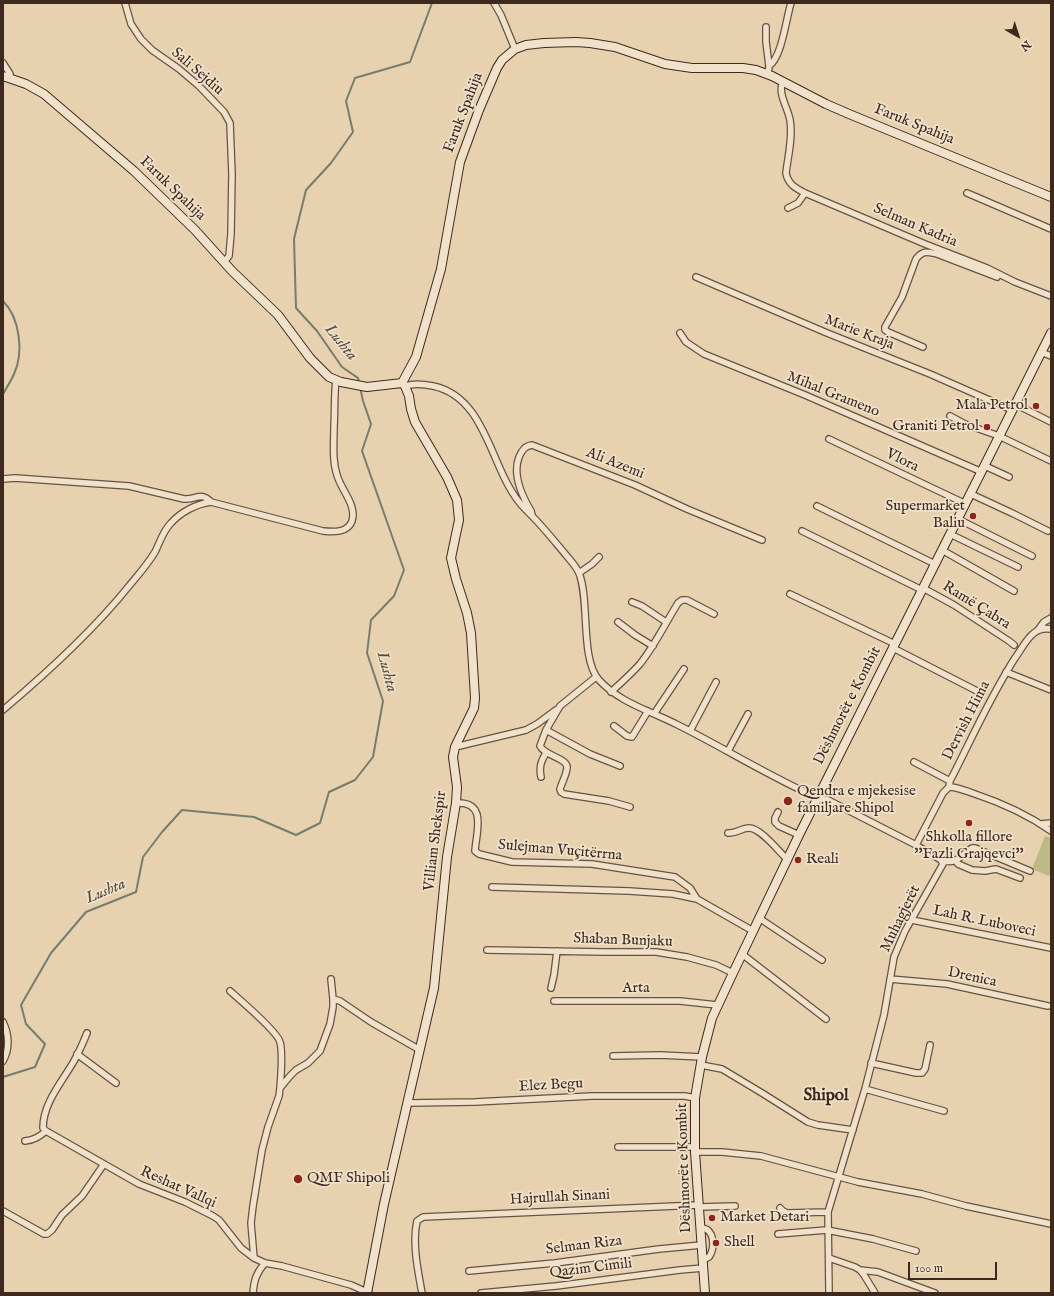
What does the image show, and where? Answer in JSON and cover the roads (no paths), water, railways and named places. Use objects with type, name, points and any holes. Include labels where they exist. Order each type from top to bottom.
[{"type":"street","name":"Sali Sejdiu","points":[[125,3],[131,24],[141,39],[152,50],[199,86],[224,112],[230,123],[232,174],[231,234],[229,256],[224,262]]},
{"type":"street","points":[[494,3],[501,15],[515,49]]},
{"type":"street","points":[[769,70],[778,52],[791,3]]},
{"type":"street","points":[[766,27],[769,70]]},
{"type":"street","name":"Faruk Spahija","points":[[403,385],[416,357],[441,269],[460,162],[479,110],[497,68],[502,60],[515,49],[526,45],[538,43],[590,43],[615,47],[665,64],[692,68],[743,68],[769,70],[783,81],[826,104],[1051,197]]},
{"type":"street","name":"Faruk Spahija","points":[[3,63],[10,74],[7,77],[26,84],[44,94],[71,116],[157,193],[278,315],[310,358],[335,380]]},
{"type":"street","name":"Selman Kadria","points":[[783,81],[781,89],[790,120],[791,133],[786,173],[787,178],[794,187],[925,244],[987,268],[1015,282]]},
{"type":"street","points":[[788,208],[798,203],[805,193]]},
{"type":"street","points":[[967,193],[1051,229]]},
{"type":"street","name":"Selman Kadria","points":[[923,347],[885,330],[885,327],[902,297],[916,259],[921,254],[927,252],[937,254],[1051,296]]},
{"type":"street","name":"Marie Kraja","points":[[696,277],[827,333],[1051,422]]},
{"type":"street","name":"Dëshmorët e Kombit","points":[[705,1293],[695,1150],[695,1098],[701,1061],[712,1018],[732,972],[799,835],[1051,333]]},
{"type":"street","name":"Mihal Grameno","points":[[680,334],[686,342],[708,356],[983,469]]},
{"type":"street","points":[[1041,352],[1051,356]]},
{"type":"street","points":[[3,710],[56,663],[107,612],[150,559],[165,530],[176,518],[192,508],[211,502],[323,530],[337,532],[347,528],[353,519],[353,512],[337,477],[334,458],[335,380],[367,387],[419,384],[438,387],[452,393],[464,403],[487,437],[512,493],[565,554],[578,572],[584,604],[588,655],[593,672],[611,692],[648,712],[690,731],[778,779],[818,798],[828,800],[941,860],[951,862],[956,861],[972,848],[976,848],[1030,872]]},
{"type":"street","name":"Villiam Shekspir","points":[[367,1293],[384,1204],[436,977],[447,857],[456,803],[457,787],[453,757],[455,747],[474,708],[475,698],[471,633],[468,613],[456,579],[451,558],[459,520],[457,500],[453,490],[415,422],[409,396],[403,385]]},
{"type":"street","points":[[950,416],[965,424],[999,436],[1051,461]]},
{"type":"street","name":"Vlora","points":[[828,439],[966,504]]},
{"type":"street","name":"Ali Azemi","points":[[532,515],[520,489],[516,468],[524,448],[532,445],[635,485],[687,509],[762,540]]},
{"type":"street","points":[[983,469],[1009,477]]},
{"type":"street","points":[[3,479],[15,478],[121,486],[184,499],[205,496],[211,502]]},
{"type":"street","points":[[971,494],[1048,531]]},
{"type":"street","points":[[817,506],[935,564]]},
{"type":"street","points":[[958,519],[1032,556]]},
{"type":"street","points":[[802,531],[923,589]]},
{"type":"street","points":[[950,534],[1018,567]]},
{"type":"street","points":[[942,550],[1014,591]]},
{"type":"street","points":[[578,572],[592,564],[599,557]]},
{"type":"street","name":"Ramë Çabra","points":[[923,589],[954,605],[1009,641],[1014,646]]},
{"type":"street","points":[[790,594],[894,646],[977,692]]},
{"type":"street","points":[[611,692],[633,672],[653,646],[666,622],[682,600],[687,600],[714,614]]},
{"type":"street","points":[[632,602],[642,606],[666,622]]},
{"type":"street","name":"Dervish Hima","points":[[914,762],[950,784],[1006,672],[1027,640],[1044,622],[1051,618]]},
{"type":"street","points":[[618,622],[653,646]]},
{"type":"street","points":[[1038,630],[1051,629]]},
{"type":"street","points":[[654,714],[684,669]]},
{"type":"street","name":"Dervish Hima","points":[[1006,672],[1051,690]]},
{"type":"street","points":[[596,676],[557,710],[546,730],[540,746],[546,753],[562,760],[566,764],[567,768],[560,789],[564,794],[609,801],[630,807]]},
{"type":"street","points":[[690,731],[716,682]]},
{"type":"street","points":[[455,747],[526,730],[538,724],[557,710]]},
{"type":"street","points":[[614,726],[626,736],[632,737],[648,712]]},
{"type":"street","points":[[728,751],[748,714]]},
{"type":"street","points":[[546,730],[590,754],[620,766]]},
{"type":"street","points":[[541,777],[539,768],[546,753]]},
{"type":"street","points":[[916,846],[943,793],[950,784],[1020,813],[1051,831]]},
{"type":"street","name":"Sulejman Vuçitërrna","points":[[456,803],[462,802],[469,804],[478,816],[479,826],[475,851],[479,854],[512,862],[592,864],[675,877],[680,879],[690,888],[697,899]]},
{"type":"street","points":[[778,812],[775,822],[785,829],[799,835]]},
{"type":"street","points":[[1041,824],[1051,823]]},
{"type":"street","points":[[728,833],[737,833],[750,828],[754,829],[768,840],[788,860]]},
{"type":"street","name":"Muhagjerët","points":[[831,1292],[827,1230],[828,1212],[865,1089],[884,1015],[894,957],[899,944],[943,864],[941,860]]},
{"type":"street","points":[[956,861],[958,864],[972,870],[985,871],[996,869],[1020,878]]},
{"type":"street","name":"Sulejman Vuçitërrna","points":[[492,887],[629,890],[673,894],[697,899],[753,931]]},
{"type":"street","points":[[759,918],[822,960]]},
{"type":"street","name":"Lah R. Luboveci","points":[[912,920],[1051,948]]},
{"type":"street","name":"Shaban Bunjaku","points":[[487,950],[656,952],[709,963],[732,972]]},
{"type":"street","name":"Shaban Bunjaku","points":[[551,988],[557,951]]},
{"type":"street","points":[[742,954],[826,1019]]},
{"type":"street","points":[[280,1088],[296,1070],[308,1063],[320,1051],[330,1024],[333,1007],[331,979]]},
{"type":"street","name":"Drenica","points":[[890,979],[947,984],[1048,1006]]},
{"type":"street","points":[[230,991],[267,1025],[279,1039],[280,1044],[279,1096],[264,1138],[258,1173],[252,1223],[254,1258]]},
{"type":"street","points":[[333,999],[340,1001],[371,1022],[420,1050]]},
{"type":"street","name":"Arta","points":[[554,1001],[680,1002],[717,1005]]},
{"type":"street","points":[[3,1022],[7,1030],[8,1038],[6,1054],[3,1061]]},
{"type":"street","points":[[25,1141],[39,1137],[46,1131],[43,1128],[43,1122],[53,1096],[87,1033]]},
{"type":"street","points":[[871,1063],[922,1073],[925,1069],[930,1045]]},
{"type":"street","points":[[77,1054],[116,1083]]},
{"type":"street","points":[[613,1056],[666,1055],[701,1061],[722,1069],[762,1092],[808,1122],[818,1125],[853,1130]]},
{"type":"street","points":[[865,1089],[944,1111]]},
{"type":"street","name":"Elez Begu","points":[[408,1103],[475,1102],[592,1096],[685,1096],[695,1098]]},
{"type":"street","name":"Reshat Vallqi","points":[[46,1131],[139,1184],[185,1202],[213,1216],[219,1220],[241,1248],[254,1258],[265,1263],[282,1266],[344,1284],[367,1293]]},
{"type":"street","points":[[618,1147],[695,1150],[761,1156],[839,1177],[922,1194],[966,1206],[1051,1224]]},
{"type":"street","points":[[3,1212],[44,1234],[47,1234],[52,1230],[62,1215],[82,1196],[104,1164]]},
{"type":"street","name":"Hajrullah Sinani","points":[[422,1293],[417,1261],[416,1236],[417,1221],[423,1216],[735,1206]]},
{"type":"street","points":[[780,1208],[783,1212],[787,1213],[828,1212]]},
{"type":"street","points":[[701,1228],[709,1230],[711,1234],[712,1246],[712,1251],[709,1258],[703,1260]]},
{"type":"street","points":[[778,1234],[827,1230],[916,1251]]},
{"type":"street","name":"Selman Riza","points":[[469,1271],[555,1263],[702,1245]]},
{"type":"street","points":[[829,1258],[860,1270],[875,1293]]},
{"type":"street","points":[[254,1293],[254,1280],[265,1263]]},
{"type":"street","name":"Qazim Cimili","points":[[481,1293],[556,1286],[703,1268]]},
{"type":"street","points":[[860,1270],[878,1272],[935,1293]]},
{"type":"waterway","name":"Lushta","points":[[359,383],[358,378],[342,367],[317,331],[296,308],[294,239],[306,190],[331,163],[353,132],[346,101],[355,78],[410,62],[432,3]]},
{"type":"waterway","points":[[3,301],[9,308],[17,326],[19,336],[19,356],[17,366],[13,377],[3,394]]},
{"type":"waterway","name":"Lushta","points":[[3,1077],[35,1067],[45,1044],[26,1024],[21,1005],[51,953],[86,912],[136,892],[143,857],[162,832],[182,810],[254,817],[296,835],[320,823],[329,792],[355,780],[373,757],[383,701],[367,653],[371,620],[394,596],[404,570],[362,451],[371,424],[360,387]]},
{"type":"place","name":"Mala Petrol","points":[[1036,406]]},
{"type":"place","name":"Graniti Petrol","points":[[987,427]]},
{"type":"place","name":"Supermarket Baliu","points":[[973,516]]},
{"type":"place","name":"Qendra e mjekesise familjare Shipol","points":[[788,801]]},
{"type":"place","name":"Shkolla fillore ''Fazli Grajqevci''","points":[[969,823]]},
{"type":"place","name":"Reali","points":[[798,860]]},
{"type":"place","name":"QMF Shipoli","points":[[298,1179]]},
{"type":"place","name":"Market Detari","points":[[712,1218]]},
{"type":"place","name":"Shell","points":[[716,1243]]},
{"type":"district","name":"Shipol","points":[[826,1097]]}]
